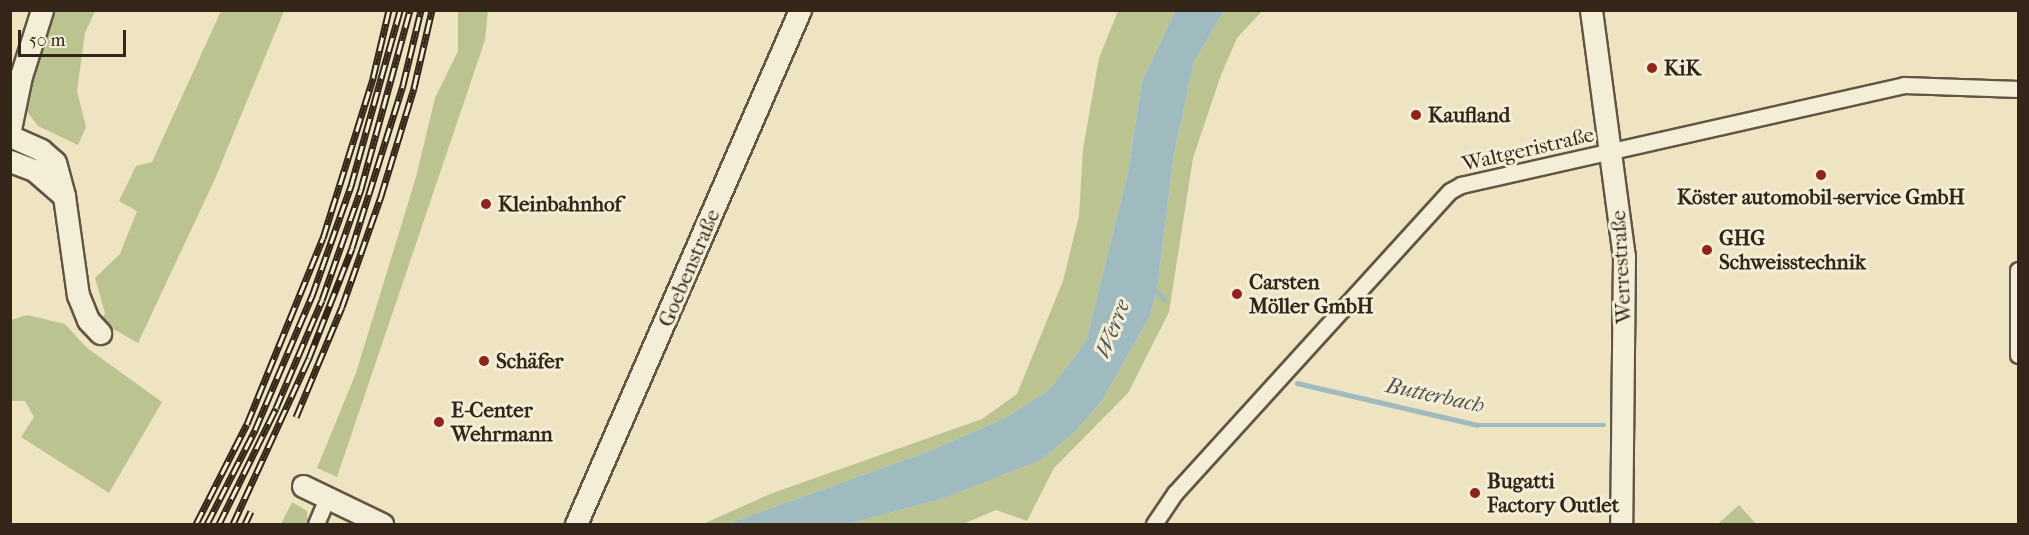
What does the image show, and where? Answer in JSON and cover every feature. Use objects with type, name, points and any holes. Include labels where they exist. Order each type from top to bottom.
[{"type":"street","points":[[10,129],[21,76],[42,10]]},
{"type":"street","name":"Goebenstraße","points":[[576,525],[800,10]]},
{"type":"street","name":"Werrestraße","points":[[1591,10],[1610,151],[1625,290],[1622,525]]},
{"type":"street","name":"Waltgeristraße","points":[[1154,525],[1175,493],[1450,191],[1461,185],[1904,85],[2019,89]]},
{"type":"street","points":[[10,136],[41,150],[55,162],[64,196],[78,295],[88,320],[100,333]]},
{"type":"street","points":[[10,161],[34,170],[64,196]]},
{"type":"street","points":[[2019,270],[2019,355]]},
{"type":"street","points":[[303,486],[326,500],[382,525]]},
{"type":"street","points":[[316,525],[326,500]]},
{"type":"green space","points":[[52,11],[95,11],[85,33],[77,91],[86,127],[78,145],[38,126],[25,109],[28,81]]},
{"type":"green space","points":[[221,11],[284,11],[214,181],[138,343],[101,322],[105,313],[95,278],[120,254],[137,211],[119,201],[136,166],[152,162]]},
{"type":"green space","points":[[458,11],[488,11],[485,40],[337,477],[317,468],[356,373],[416,177],[435,98],[458,51]]},
{"type":"green space","points":[[1118,11],[1175,11],[1142,81],[1128,172],[1086,341],[1050,389],[1003,419],[929,451],[727,524],[703,524],[770,494],[982,419],[1017,394],[1063,281],[1079,216],[1083,149],[1099,58]]},
{"type":"green space","points":[[1224,11],[1262,11],[1237,38],[1221,75],[1193,158],[1169,312],[1128,393],[1054,468],[1027,521],[996,510],[963,524],[849,524],[948,497],[1041,460],[1074,433],[1102,401],[1150,316],[1157,291],[1174,155],[1194,62]]},
{"type":"green space","points":[[27,315],[65,324],[87,348],[162,402],[109,493],[21,437],[34,417],[25,401],[11,401],[11,320]]},
{"type":"green space","points":[[292,502],[307,511],[308,524],[281,524]]},
{"type":"green space","points":[[1739,505],[1756,524],[1719,523]]},
{"type":"water","name":"Werre","points":[[1175,11],[1224,11],[1194,62],[1174,155],[1157,291],[1150,316],[1102,401],[1074,433],[1041,460],[948,497],[849,524],[727,524],[929,451],[1003,419],[1050,389],[1086,341],[1128,172],[1142,81]]},
{"type":"waterway","name":"Butterbach","points":[[1153,288],[1164,299]]},
{"type":"waterway","name":"Butterbach","points":[[1297,383],[1477,425],[1604,425]]},
{"type":"railway","points":[[196,524],[247,424],[323,238],[373,78],[389,10]]},
{"type":"railway","points":[[207,524],[255,430],[312,296],[351,186],[400,10]]},
{"type":"railway","points":[[219,524],[276,408],[322,300],[361,189],[410,10]]},
{"type":"railway","points":[[233,524],[309,358],[352,248],[403,85],[421,10]]},
{"type":"railway","points":[[296,417],[342,307],[381,196],[414,88],[432,10]]},
{"type":"railway","points":[[245,524],[251,511]]},
{"type":"place","name":"KiK","points":[[1652,68]]},
{"type":"place","name":"Kaufland","points":[[1416,115]]},
{"type":"place","name":"Köster automobil-service GmbH","points":[[1821,175]]},
{"type":"place","name":"Kleinbahnhof","points":[[486,204]]},
{"type":"place","name":"GHG Schweisstechnik","points":[[1707,250]]},
{"type":"place","name":"Carsten Möller GmbH","points":[[1237,294]]},
{"type":"place","name":"Schäfer","points":[[484,361]]},
{"type":"place","name":"E-Center Wehrmann","points":[[439,422]]},
{"type":"place","name":"Bugatti Factory Outlet","points":[[1475,493]]}]
